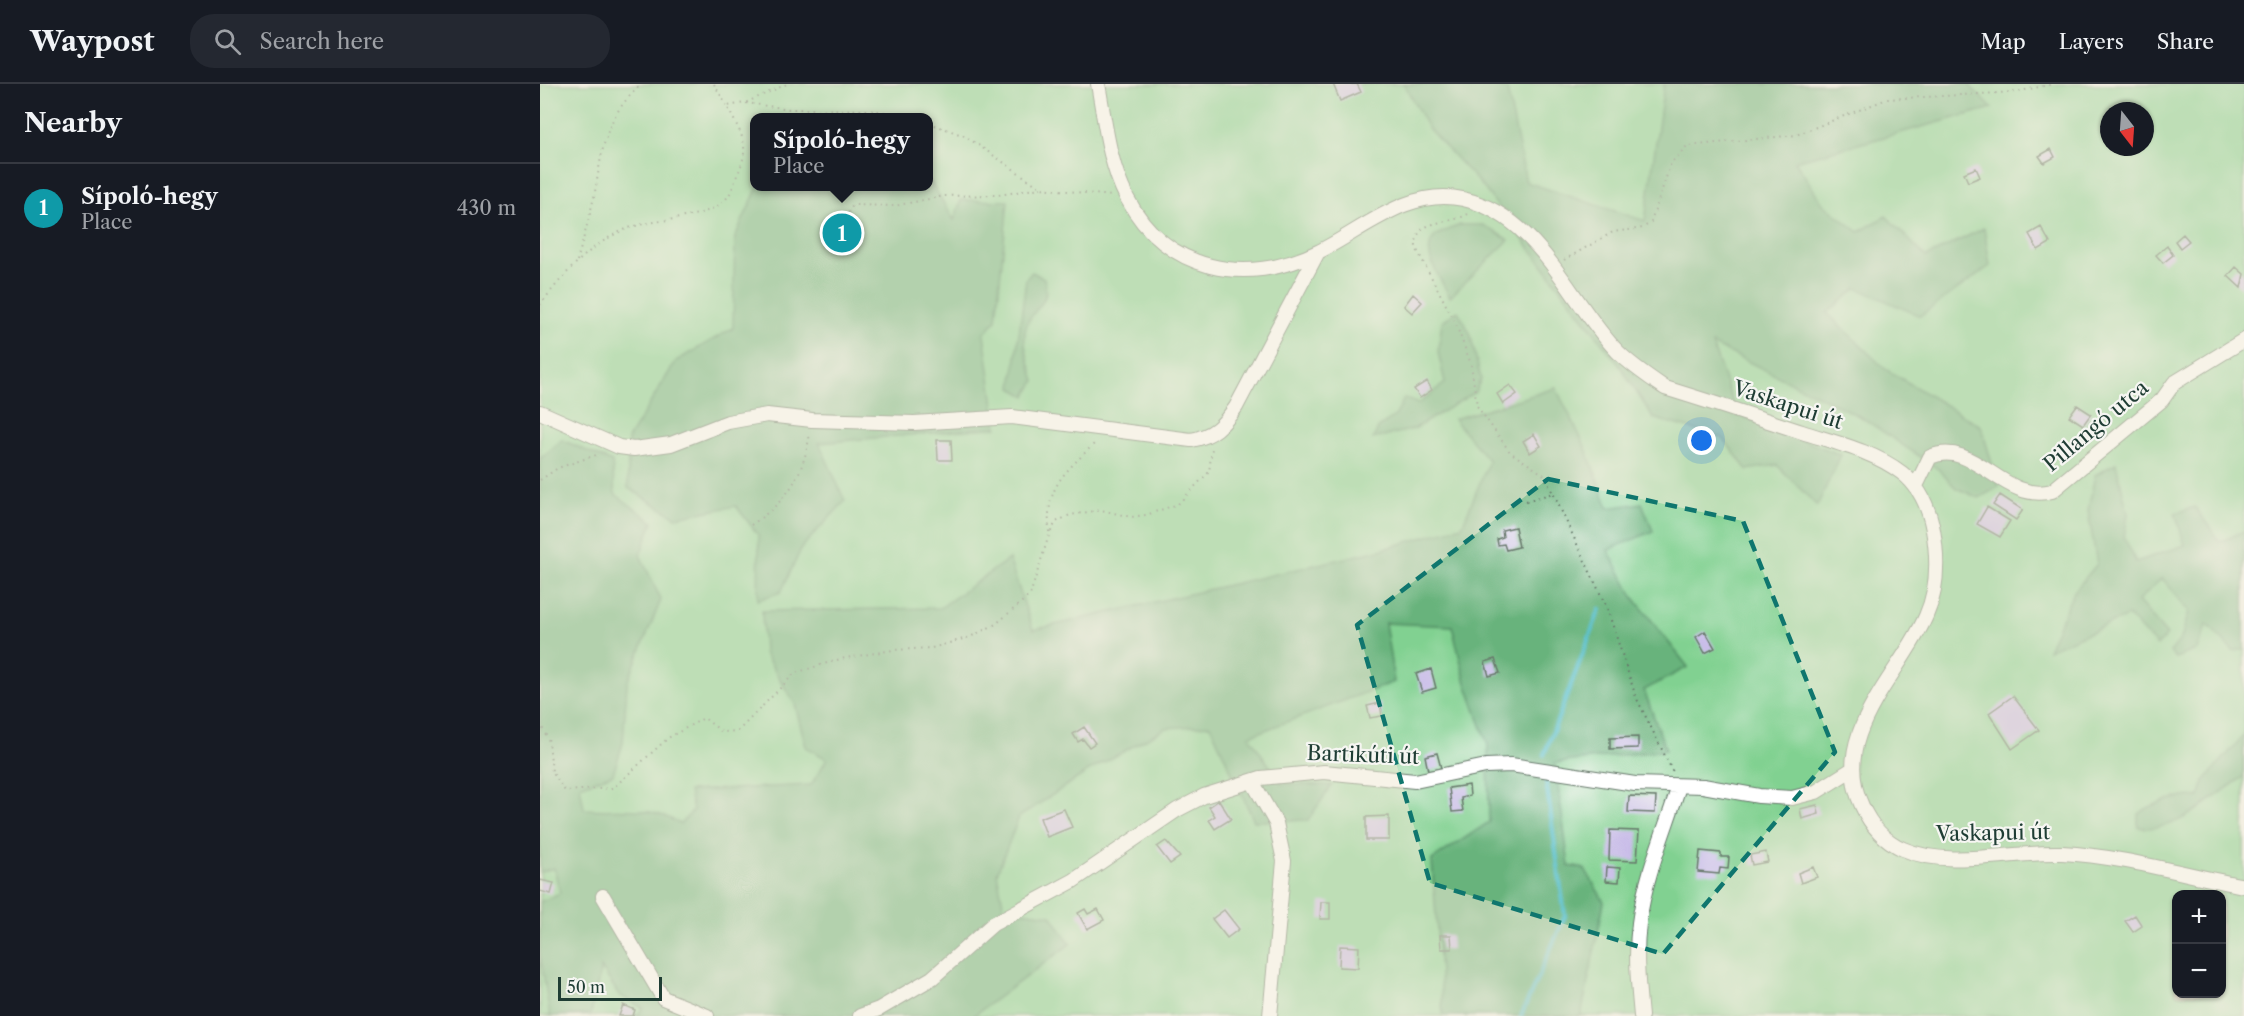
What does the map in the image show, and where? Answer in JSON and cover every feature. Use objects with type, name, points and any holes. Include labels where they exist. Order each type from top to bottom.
[{"type":"street","name":"Vaskapui út","points":[[1098,84],[1110,149],[1127,198],[1143,222],[1165,243],[1188,260],[1224,270],[1262,271],[1318,252],[1396,208],[1437,198],[1463,199],[1507,219],[1554,267],[1617,351],[1640,371],[1665,387],[1860,451],[1902,473],[1916,486],[1931,519],[1936,546],[1933,596],[1926,616],[1861,726],[1851,770],[1858,799],[1869,823],[1884,839],[1905,850],[1951,858],[2062,854],[2109,860],[2244,886]]},
{"type":"street","points":[[540,412],[619,447],[634,449],[671,444],[729,422],[767,415],[812,420],[914,423],[1012,417],[1191,440],[1209,437],[1222,427],[1236,407],[1318,252]]},
{"type":"street","name":"Pillangó utca","points":[[1916,486],[1930,457],[1943,452],[1958,454],[2024,492],[2038,495],[2052,491],[2162,400],[2174,383],[2244,340]]},
{"type":"street","name":"Bartikúti út","points":[[860,1016],[879,1010],[932,978],[993,924],[1073,880],[1177,810],[1204,796],[1252,781],[1293,773],[1324,772],[1415,781],[1500,765],[1635,784],[1679,786],[1792,798],[1815,792],[1851,770]]},
{"type":"street","points":[[1252,781],[1276,823],[1284,861],[1270,1016]]},
{"type":"street","points":[[1641,1016],[1637,974],[1639,924],[1647,881],[1679,786]]},
{"type":"street","points":[[603,896],[663,998],[682,1008],[707,1016]]},
{"type":"path","points":[[577,261],[594,198],[602,144],[615,116],[631,94],[642,84]]},
{"type":"path","points":[[540,305],[577,261],[628,228],[707,211],[728,197],[743,164],[746,145],[714,84]]},
{"type":"path","points":[[727,106],[745,103],[787,84]]},
{"type":"path","points":[[1554,267],[1613,232],[1643,228],[1651,222],[1671,163],[1687,146],[1796,135],[1887,99],[2016,92],[2053,84]]},
{"type":"path","points":[[745,103],[790,109],[870,110],[888,113]]},
{"type":"path","points":[[933,124],[965,136],[1041,188]]},
{"type":"path","points":[[849,232],[843,230],[845,218],[854,205],[894,206],[944,196],[999,195],[1041,188],[1127,198]]},
{"type":"path","points":[[1480,205],[1464,216],[1423,227],[1415,238],[1416,248],[1455,322],[1471,364],[1477,406],[1510,452],[1542,474],[1553,493],[1607,608],[1636,697],[1679,786]]},
{"type":"path","points":[[752,525],[777,508],[797,479],[807,450],[812,420]]},
{"type":"path","points":[[1049,535],[1050,497],[1071,466],[1096,442],[1104,429]]},
{"type":"path","points":[[540,723],[549,741],[552,772],[565,791],[613,788],[668,738],[704,718],[722,732],[738,731],[795,672],[840,659],[893,650],[932,648],[970,638],[996,624],[1014,606],[1030,595],[1049,535],[1056,522],[1070,515],[1101,510],[1131,517],[1146,515],[1178,504],[1209,472],[1213,457],[1209,437]]},
{"type":"path","points":[[540,480],[558,468],[619,447]]},
{"type":"path","points":[[1526,501],[1553,493]]},
{"type":"highlighted area","points":[[1548,479],[1743,521],[1835,752],[1663,954],[1430,883],[1357,625]]},
{"type":"green space","points":[[540,84],[2244,84],[2244,1016],[540,1016]]},
{"type":"green space","points":[[1404,84],[1485,84],[1507,89],[1526,182],[1645,221],[1664,84],[1968,84],[1992,108],[1795,161],[1823,204],[1859,232],[1886,216],[1926,257],[1984,228],[1990,266],[1920,316],[1857,288],[1827,313],[1885,369],[1981,426],[1999,487],[1979,498],[1956,488],[1938,469],[1861,417],[1712,344],[1737,414],[1841,455],[1817,506],[1777,465],[1747,470],[1723,438],[1653,418],[1620,366],[1483,187],[1428,128]]},
{"type":"green space","points":[[933,186],[954,220],[961,200],[1008,201],[996,320],[984,334],[997,427],[819,443],[845,501],[802,547],[781,592],[758,600],[759,536],[736,506],[676,517],[628,488],[628,439],[676,361],[733,328],[735,237],[756,191],[933,191]]},
{"type":"green space","points":[[1460,225],[1483,225],[1509,240],[1450,297],[1433,265],[1429,248],[1431,241],[1437,235]]},
{"type":"green space","points":[[1032,272],[1044,278],[1046,294],[1025,331],[1027,352],[1035,381],[1026,396],[1012,388],[1026,279]]},
{"type":"green space","points":[[1458,311],[1470,333],[1481,379],[1475,392],[1414,429],[1373,439],[1379,427],[1396,415],[1404,398],[1418,404],[1445,383],[1438,352],[1442,321]]},
{"type":"green space","points":[[1556,388],[1585,446],[1608,508],[1642,503],[1653,531],[1608,550],[1634,598],[1688,667],[1644,690],[1666,750],[1555,763],[1569,866],[1585,869],[1604,902],[1581,1016],[1443,1016],[1432,860],[1489,822],[1488,745],[1466,683],[1452,626],[1385,623],[1394,682],[1249,736],[1282,784],[1332,785],[1308,820],[1254,821],[1210,725],[1165,728],[1087,772],[1019,817],[997,873],[1004,909],[1051,915],[1070,944],[973,1016],[637,1016],[643,1008],[619,995],[601,967],[591,1014],[550,1016],[540,953],[540,902],[560,893],[554,868],[540,872],[540,459],[562,440],[612,462],[615,494],[653,522],[640,555],[661,600],[627,683],[623,743],[613,774],[580,786],[584,809],[644,811],[667,817],[680,824],[693,811],[689,791],[811,785],[827,759],[806,747],[795,704],[764,653],[762,611],[940,608],[1009,559],[1033,630],[1380,550],[1462,526],[1489,461],[1454,419]]},
{"type":"green space","points":[[2116,463],[2128,514],[2124,537],[2136,562],[2185,545],[2175,513],[2195,507],[2220,542],[2244,531],[2244,649],[2233,651],[2207,624],[2197,650],[2175,658],[2170,652],[2181,639],[2189,611],[2162,578],[2138,601],[2167,635],[2157,646],[2128,616],[2048,650],[2073,593],[2097,564],[2088,511],[2095,475]]},
{"type":"green space","points":[[2244,735],[2243,777],[2181,820],[2153,828],[2138,827],[2138,814],[2151,806],[2176,798],[2199,797],[2204,781]]},
{"type":"building","points":[[1333,84],[1357,84],[1361,92],[1340,101]]},
{"type":"building","points":[[2051,149],[2055,157],[2044,163],[2039,156]]},
{"type":"building","points":[[1976,168],[1980,177],[1968,182],[1964,173]]},
{"type":"building","points":[[2041,227],[2050,243],[2038,250],[2029,234]]},
{"type":"building","points":[[2183,234],[2189,241],[2180,248],[2175,241]]},
{"type":"building","points":[[2167,246],[2173,255],[2163,263],[2156,255]]},
{"type":"building","points":[[2236,267],[2244,274],[2241,288],[2228,276]]},
{"type":"building","points":[[1413,294],[1422,302],[1412,313],[1404,306]]},
{"type":"building","points":[[1427,381],[1432,390],[1420,398],[1414,389]]},
{"type":"building","points":[[1510,385],[1517,394],[1503,404],[1497,394]]},
{"type":"building","points":[[2077,405],[2091,414],[2083,425],[2069,416]]},
{"type":"building","points":[[1534,434],[1541,446],[1530,453],[1523,441]]},
{"type":"building","points":[[937,440],[951,440],[952,460],[938,460]]},
{"type":"building","points":[[2000,495],[2023,510],[2016,520],[1993,505]]},
{"type":"building","points":[[1987,507],[2010,521],[2000,537],[1977,524]]},
{"type":"building","points":[[1515,527],[1519,547],[1506,550],[1504,544],[1498,545],[1497,539],[1503,537],[1502,530]]},
{"type":"building","points":[[1705,631],[1715,648],[1705,653],[1696,637]]},
{"type":"building","points":[[1495,659],[1500,673],[1489,676],[1485,662]]},
{"type":"building","points":[[1431,669],[1436,688],[1422,692],[1416,674]]},
{"type":"building","points":[[2013,696],[2039,730],[2012,749],[1989,713]]},
{"type":"building","points":[[1380,703],[1382,716],[1370,718],[1367,706]]},
{"type":"building","points":[[1084,727],[1095,743],[1089,747],[1083,739],[1078,742],[1073,734]]},
{"type":"building","points":[[1638,737],[1638,748],[1610,749],[1610,738]]},
{"type":"building","points":[[1437,753],[1441,768],[1428,771],[1425,756]]},
{"type":"building","points":[[1469,785],[1470,796],[1461,798],[1463,811],[1452,812],[1449,788]]},
{"type":"building","points":[[1629,796],[1656,797],[1655,813],[1628,812]]},
{"type":"building","points":[[1219,800],[1231,819],[1215,829],[1209,820],[1215,816],[1209,807]]},
{"type":"building","points":[[1817,805],[1819,814],[1802,819],[1800,809]]},
{"type":"building","points":[[1064,809],[1072,827],[1047,837],[1040,818]]},
{"type":"building","points":[[1389,816],[1389,840],[1366,840],[1366,817]]},
{"type":"building","points":[[1610,830],[1639,831],[1637,861],[1609,860]]},
{"type":"building","points":[[1166,841],[1180,857],[1170,864],[1157,847]]},
{"type":"building","points":[[1700,851],[1721,853],[1721,857],[1729,857],[1728,869],[1720,868],[1719,874],[1698,872]]},
{"type":"building","points":[[1766,852],[1768,862],[1752,865],[1750,855]]},
{"type":"building","points":[[1607,867],[1620,868],[1619,882],[1606,881]]},
{"type":"building","points":[[1813,867],[1817,877],[1801,883],[1798,873]]},
{"type":"building","points":[[540,880],[554,883],[551,894],[540,891]]},
{"type":"building","points":[[1321,902],[1330,902],[1330,919],[1320,919]]},
{"type":"building","points":[[1085,909],[1088,914],[1098,909],[1104,920],[1087,929],[1078,913]]},
{"type":"building","points":[[1224,910],[1239,929],[1227,938],[1212,919]]},
{"type":"building","points":[[2135,915],[2142,926],[2133,932],[2125,921]]},
{"type":"building","points":[[1440,935],[1451,935],[1452,949],[1441,949]]},
{"type":"building","points":[[1340,946],[1359,947],[1358,968],[1339,967]]},
{"type":"building","points":[[623,1005],[635,1010],[633,1016],[619,1016]]},
{"type":"waterway","points":[[1544,755],[1600,609]]},
{"type":"waterway","points":[[1521,1016],[1565,916],[1546,781]]},
{"type":"place","name":"Sípoló-hegy","points":[[842,233]]}]
